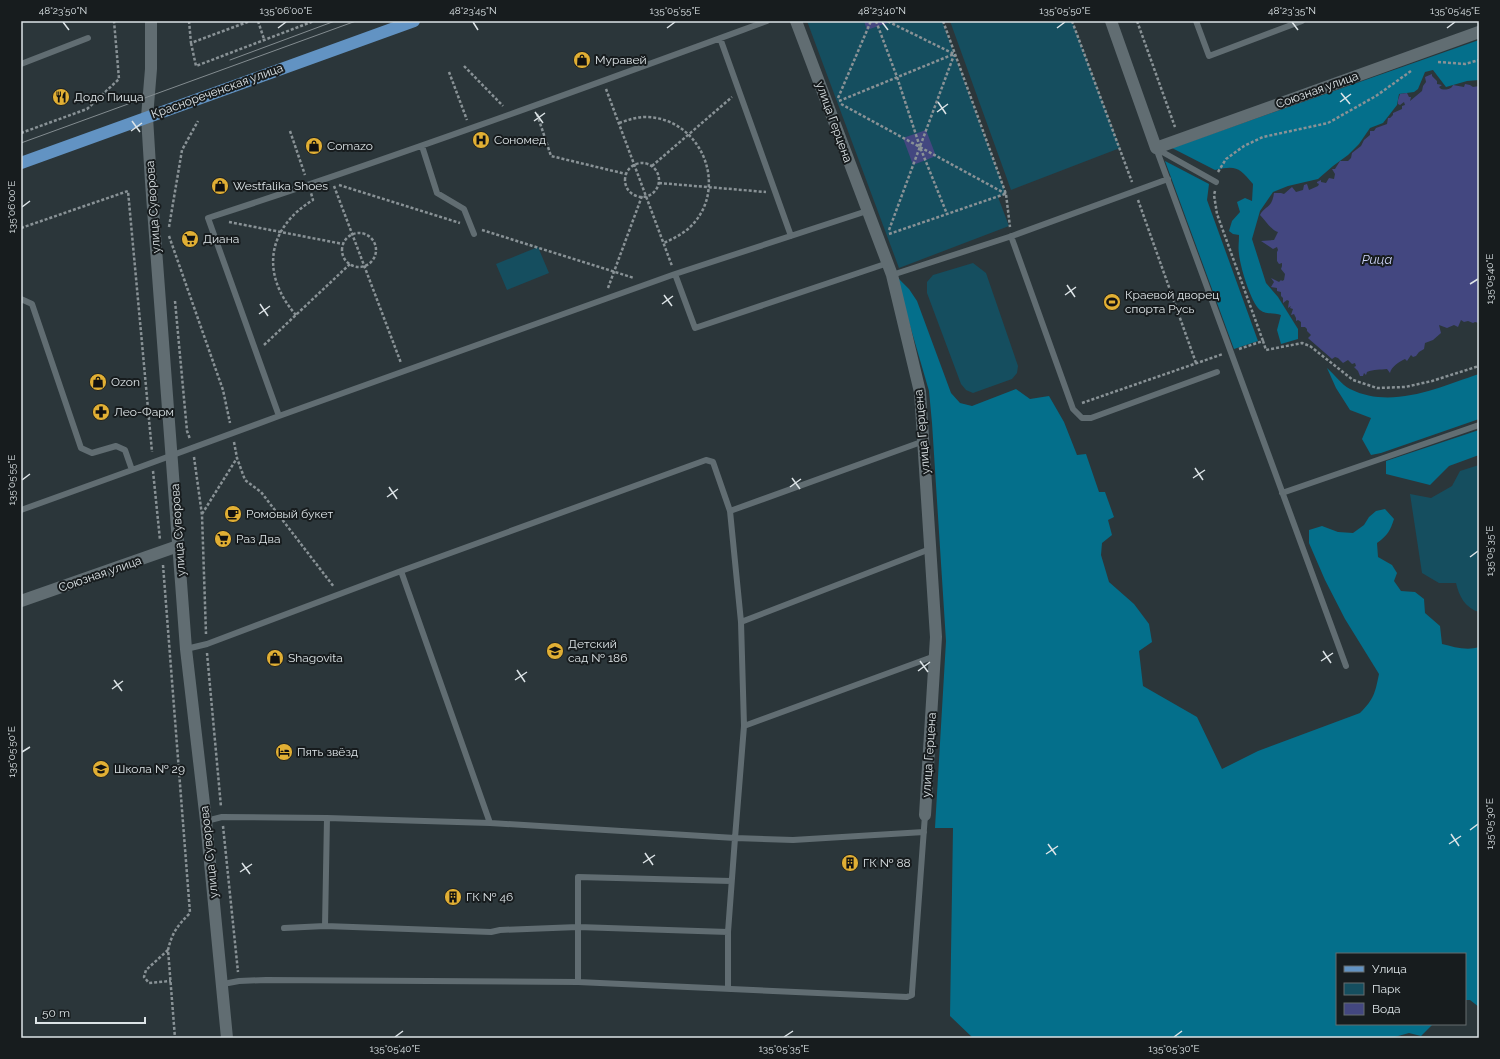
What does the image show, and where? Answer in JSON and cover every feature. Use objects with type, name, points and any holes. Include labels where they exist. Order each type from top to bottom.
[{"type":"main road","name":"Краснореченская улица","points":[[21,163],[414,21]]},
{"type":"street","name":"улица Суворова","points":[[151,21],[151,69],[147,117],[178,546],[186,649],[206,821],[223,984],[227,1038]]},
{"type":"street","name":"улица Герцена","points":[[796,21],[888,263],[920,392],[936,637],[925,815]]},
{"type":"street","points":[[1111,21],[1156,148]]},
{"type":"street","name":"Союзная улица","points":[[1156,148],[1479,32]]},
{"type":"street","name":"Союзная улица","points":[[21,601],[178,546]]},
{"type":"lane","points":[[279,416],[208,218],[309,186],[767,21]]},
{"type":"lane","points":[[1196,21],[1209,56],[1302,21]]},
{"type":"lane","points":[[21,64],[88,38]]},
{"type":"lane","points":[[720,38],[791,236]]},
{"type":"lane","points":[[422,146],[437,192],[464,209],[474,234]]},
{"type":"lane","points":[[1156,148],[1346,666]]},
{"type":"lane","points":[[1156,148],[1216,182]]},
{"type":"lane","points":[[892,275],[1011,236],[1168,179]]},
{"type":"lane","points":[[21,510],[649,283],[867,211]]},
{"type":"lane","points":[[1011,236],[1073,409],[1082,418],[1091,418],[1217,372]]},
{"type":"lane","points":[[675,274],[695,328],[888,263]]},
{"type":"lane","points":[[21,299],[32,304],[81,448],[92,453],[116,446],[124,450],[132,470]]},
{"type":"lane","points":[[1282,493],[1479,425]]},
{"type":"lane","points":[[730,511],[924,441]]},
{"type":"lane","points":[[186,649],[207,644],[401,571],[706,460],[713,462],[730,511],[741,622],[744,726],[731,881],[728,932],[728,989]]},
{"type":"lane","points":[[741,622],[930,549]]},
{"type":"lane","points":[[401,571],[490,823]]},
{"type":"lane","points":[[744,726],[935,656]]},
{"type":"lane","points":[[223,984],[239,981],[274,980],[578,982],[910,996],[912,992],[925,815]]},
{"type":"lane","points":[[206,821],[222,817],[327,818],[490,823],[735,838],[794,840],[924,832]]},
{"type":"lane","points":[[325,926],[327,818]]},
{"type":"lane","points":[[578,982],[578,877],[731,881]]},
{"type":"lane","points":[[284,928],[325,926],[491,932],[500,930],[578,927],[728,932]]},
{"type":"path","points":[[21,133],[87,109],[119,79],[114,21]]},
{"type":"path","points":[[190,21],[190,43],[196,66],[314,21]]},
{"type":"path","points":[[190,43],[250,21]]},
{"type":"path","points":[[258,21],[264,39]]},
{"type":"path","points":[[837,102],[872,21]]},
{"type":"path","points":[[876,21],[897,77],[920,147],[947,214]]},
{"type":"path","points":[[887,21],[954,54]]},
{"type":"path","points":[[943,21],[1006,194],[1011,236]]},
{"type":"path","points":[[1072,21],[1135,191],[1196,363]]},
{"type":"path","points":[[1137,21],[1180,139]]},
{"type":"path","points":[[837,102],[954,54]]},
{"type":"path","points":[[954,54],[887,235],[1006,194]]},
{"type":"path","points":[[1431,61],[1465,64],[1479,60]]},
{"type":"path","points":[[464,66],[511,114]]},
{"type":"path","points":[[1414,69],[1376,96],[1328,123],[1263,137],[1244,146],[1226,159],[1218,172],[1216,182],[1214,195],[1217,214],[1266,350],[1302,343],[1310,346],[1353,380],[1377,388],[1405,387],[1432,381],[1479,366]]},
{"type":"path","points":[[450,72],[470,129]]},
{"type":"path","points":[[603,81],[675,274]]},
{"type":"path","points":[[652,166],[739,90]]},
{"type":"path","points":[[837,102],[1006,194]]},
{"type":"path","points":[[534,106],[552,156],[626,174]]},
{"type":"path","points":[[619,123],[632,118],[646,117],[660,119],[673,124],[688,135],[702,152],[707,166],[709,179],[704,206],[688,229],[677,237],[664,243]]},
{"type":"path","points":[[169,249],[168,233],[182,150],[198,121]]},
{"type":"path","points":[[290,131],[313,200],[300,208],[289,219],[280,232],[275,246],[273,261],[274,276],[279,290],[286,304],[296,315]]},
{"type":"path","points":[[644,163],[652,166],[658,174],[659,183],[655,192],[646,196],[638,197],[631,193],[626,186],[625,178],[628,170],[634,164],[644,163]]},
{"type":"path","points":[[404,371],[334,183],[649,283]]},
{"type":"path","points":[[659,183],[776,193]]},
{"type":"path","points":[[21,228],[128,191],[159,531]]},
{"type":"path","points":[[604,299],[642,196]]},
{"type":"path","points":[[208,218],[343,244]]},
{"type":"path","points":[[362,232],[370,236],[375,244],[376,253],[372,261],[365,266],[357,267],[350,264],[345,259],[342,252],[343,244],[346,238],[352,234],[362,232]]},
{"type":"path","points":[[168,233],[223,390],[238,458],[245,480],[262,492],[339,594]]},
{"type":"path","points":[[256,352],[350,264]]},
{"type":"path","points":[[174,296],[187,431],[192,448],[202,515],[207,644],[222,817],[239,981]]},
{"type":"path","points":[[1080,404],[1263,341]]},
{"type":"path","points":[[202,515],[238,458]]},
{"type":"path","points":[[163,567],[190,913],[176,928],[171,938],[168,950],[175,1038]]},
{"type":"path","points":[[168,950],[146,970],[144,976],[149,984],[171,981]]},
{"type":"green space","points":[[807,21],[942,21],[1006,194],[998,197],[1009,226],[899,268]]},
{"type":"green space","points":[[950,21],[1072,21],[1120,148],[1011,190]]},
{"type":"green space","points":[[538,247],[549,273],[507,290],[496,264]]},
{"type":"green space","points":[[973,263],[986,273],[1018,366],[1017,373],[1012,379],[973,393],[966,390],[961,384],[927,293],[927,282],[933,275]]},
{"type":"green space","points":[[1479,465],[1479,612],[1470,608],[1463,601],[1456,583],[1439,583],[1422,573],[1410,494],[1431,498],[1452,486],[1460,471]]},
{"type":"shaded area","points":[[1479,40],[1479,80],[1467,81],[1446,87],[1433,70],[1425,72],[1418,89],[1414,92],[1399,94],[1397,105],[1383,123],[1370,128],[1359,144],[1348,155],[1318,179],[1288,186],[1273,192],[1260,211],[1252,239],[1266,283],[1278,297],[1298,329],[1298,339],[1281,344],[1277,330],[1281,315],[1260,310],[1253,300],[1241,267],[1239,235],[1233,234],[1229,231],[1232,221],[1240,212],[1237,202],[1245,198],[1252,201],[1253,184],[1241,171],[1237,169],[1228,168],[1215,170],[1172,148]]},
{"type":"shaded area","points":[[1165,161],[1209,184],[1207,200],[1258,341],[1234,349]]},
{"type":"shaded area","points":[[898,278],[909,289],[917,301],[951,393],[960,403],[972,406],[1016,389],[1030,399],[1049,396],[1064,422],[1077,455],[1086,454],[1099,492],[1105,492],[1114,517],[1108,520],[1112,535],[1102,543],[1101,555],[1109,582],[1134,604],[1149,624],[1152,642],[1139,651],[1143,686],[1197,717],[1222,769],[1258,751],[1360,713],[1371,700],[1379,674],[1345,619],[1325,580],[1309,543],[1309,530],[1322,526],[1338,532],[1353,533],[1364,525],[1369,517],[1376,511],[1385,509],[1394,519],[1384,538],[1377,543],[1378,557],[1392,565],[1397,573],[1394,581],[1401,591],[1415,592],[1424,599],[1425,613],[1440,626],[1442,644],[1465,649],[1479,647],[1479,1007],[1470,1000],[1466,1000],[1466,953],[1336,953],[1336,1025],[1432,1025],[1421,1036],[1409,1033],[1391,1038],[973,1038],[950,1016],[953,828],[935,828],[946,641],[932,423],[929,391],[900,291]]},
{"type":"shaded area","points":[[1327,368],[1350,389],[1366,395],[1382,397],[1399,397],[1432,390],[1479,374],[1479,419],[1381,453],[1371,455],[1362,439],[1371,418],[1350,410],[1336,388]]},
{"type":"shaded area","points":[[1479,430],[1479,455],[1449,466],[1430,485],[1386,474],[1386,461]]},
{"type":"water","points":[[864,21],[889,21],[890,22],[867,30]]},
{"type":"water","name":"Рица","points":[[1432,74],[1437,81],[1437,84],[1442,85],[1439,87],[1441,89],[1449,89],[1453,85],[1464,87],[1465,84],[1473,87],[1479,86],[1479,323],[1468,321],[1464,322],[1461,320],[1458,327],[1454,325],[1447,328],[1439,325],[1441,333],[1433,340],[1425,343],[1424,349],[1416,356],[1413,357],[1411,355],[1407,361],[1405,359],[1396,364],[1390,373],[1387,369],[1372,370],[1367,372],[1366,375],[1364,373],[1363,376],[1360,376],[1354,367],[1356,366],[1355,363],[1352,364],[1348,360],[1343,363],[1335,357],[1332,359],[1308,338],[1311,335],[1307,329],[1305,327],[1301,327],[1301,322],[1298,320],[1296,321],[1294,314],[1291,315],[1293,309],[1290,308],[1291,306],[1288,308],[1289,301],[1287,300],[1283,303],[1281,292],[1277,291],[1277,288],[1271,287],[1274,282],[1271,278],[1279,282],[1284,280],[1285,274],[1281,269],[1282,263],[1279,264],[1277,261],[1277,247],[1273,249],[1261,241],[1274,240],[1278,232],[1275,231],[1260,215],[1272,202],[1274,193],[1284,194],[1292,187],[1296,192],[1303,190],[1304,185],[1307,184],[1309,190],[1318,186],[1319,184],[1317,182],[1321,180],[1321,182],[1326,183],[1329,178],[1334,179],[1335,174],[1332,169],[1335,169],[1340,161],[1348,161],[1351,158],[1352,153],[1361,146],[1364,140],[1370,135],[1370,131],[1374,131],[1376,128],[1387,124],[1388,118],[1393,115],[1393,113],[1402,109],[1402,106],[1405,105],[1404,102],[1400,105],[1398,104],[1400,94],[1407,93],[1409,97],[1411,97],[1410,101],[1422,91],[1426,82],[1425,77]]},
{"type":"water","points":[[926,130],[936,156],[913,165],[903,138]]},
{"type":"tram line","points":[[230,60],[335,21]]},
{"type":"tram line","points":[[21,143],[356,21]]},
{"type":"place","name":"Муравей","points":[[582,60]]},
{"type":"place","name":"Додо Пицца","points":[[61,97]]},
{"type":"place","name":"Сономед","points":[[481,140]]},
{"type":"place","name":"Comazo","points":[[314,146]]},
{"type":"place","name":"Westfalika Shoes","points":[[220,186]]},
{"type":"place","name":"Диана","points":[[190,239]]},
{"type":"place","name":"Краевой дворец спорта Русь","points":[[1112,302]]},
{"type":"place","name":"Ozon","points":[[98,382]]},
{"type":"place","name":"Лео-Фарм","points":[[101,412]]},
{"type":"place","name":"Ромовый букет","points":[[233,514]]},
{"type":"place","name":"Раз Два","points":[[223,539]]},
{"type":"place","name":"Детский сад № 186","points":[[555,651]]},
{"type":"place","name":"Shagovita","points":[[275,658]]},
{"type":"place","name":"Пять звёзд","points":[[284,752]]},
{"type":"place","name":"Школа № 29","points":[[101,769]]},
{"type":"place","name":"ГК № 88","points":[[850,863]]},
{"type":"place","name":"ГК № 46","points":[[453,897]]}]
